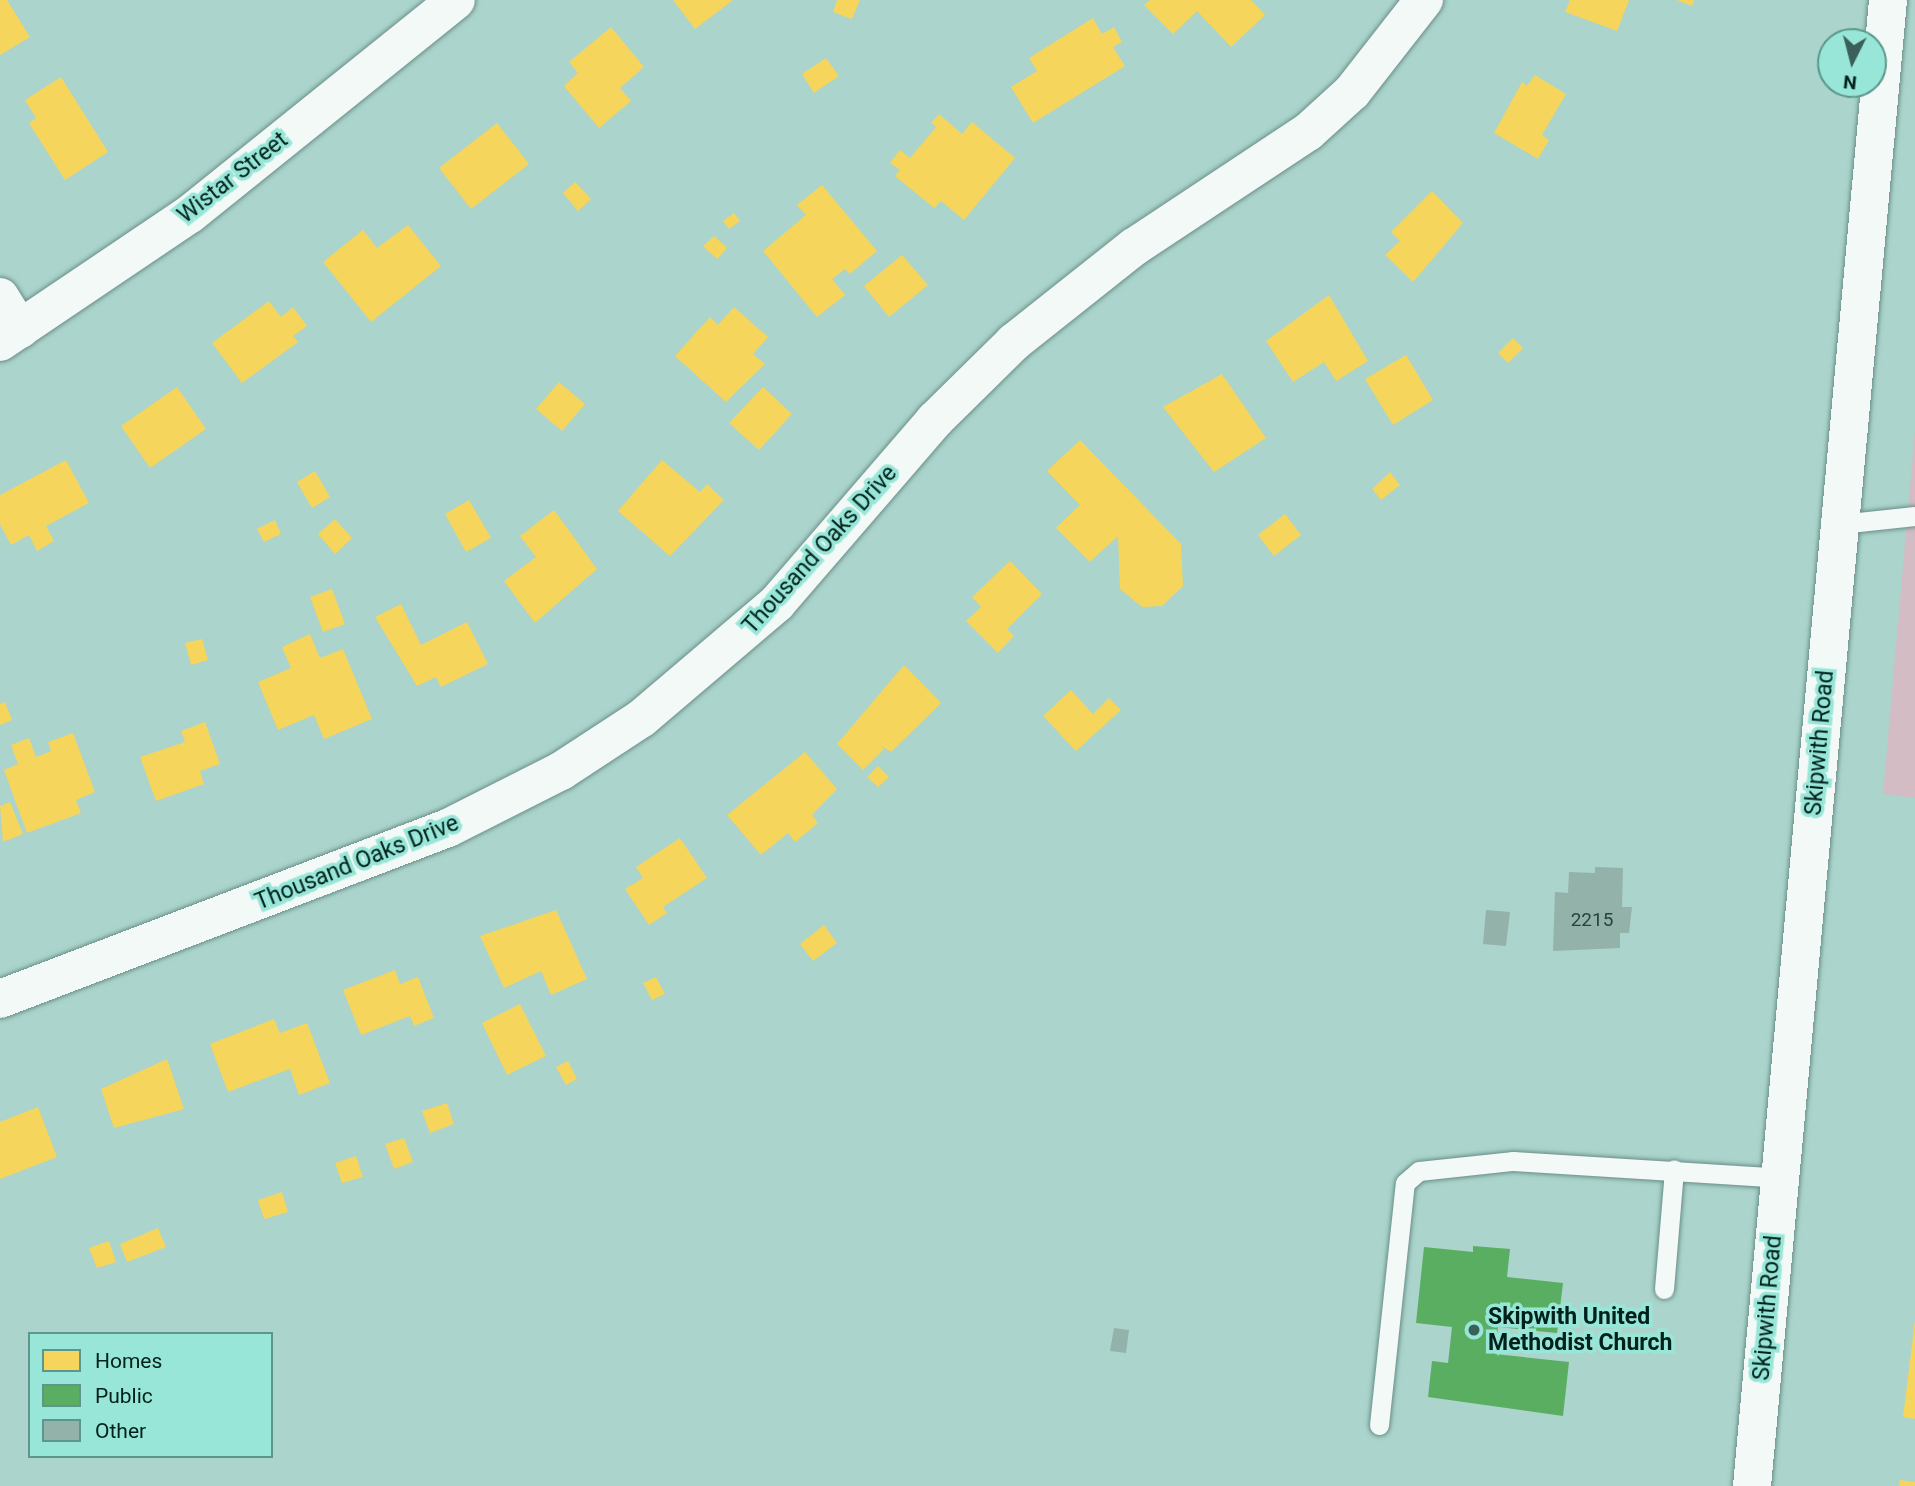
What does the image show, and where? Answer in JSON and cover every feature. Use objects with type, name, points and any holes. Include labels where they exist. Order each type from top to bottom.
[{"type":"street","name":"Wistar Street","points":[[10,336],[190,214],[456,0]]},
{"type":"street","name":"Thousand Oaks Drive","points":[[0,999],[448,828],[561,771],[642,718],[778,603],[935,420],[1014,342],[1134,247],[1308,132],[1352,92],[1424,0]]},
{"type":"street","name":"Skipwith Road","points":[[1752,1486],[1888,0]]},
{"type":"street","points":[[0,297],[10,336]]},
{"type":"lane","points":[[1840,524],[1915,516]]},
{"type":"lane","points":[[1379,1425],[1405,1183],[1419,1171],[1513,1161],[1674,1169],[1780,1178]]},
{"type":"lane","points":[[1664,1289],[1674,1169]]},
{"type":"shaded area","points":[[1915,430],[1915,798],[1883,794]]},
{"type":"building: Homes","points":[[0,0],[7,0],[30,37],[0,55]]},
{"type":"building: Homes","points":[[673,0],[733,0],[695,29]]},
{"type":"building: Homes","points":[[837,0],[860,0],[852,19],[833,12]]},
{"type":"building: Homes","points":[[1150,0],[1251,0],[1265,15],[1231,47],[1197,11],[1173,34],[1144,5]]},
{"type":"building: Homes","points":[[1570,0],[1629,0],[1617,31],[1565,12]]},
{"type":"building: Homes","points":[[1677,0],[1694,0],[1692,6]]},
{"type":"building: Homes","points":[[1093,18],[1102,34],[1114,27],[1122,42],[1113,47],[1125,66],[1033,123],[1011,87],[1037,71],[1029,58]]},
{"type":"building: Homes","points":[[611,27],[644,67],[620,88],[631,101],[599,128],[564,86],[578,73],[569,62]]},
{"type":"building: Homes","points":[[826,58],[839,76],[814,93],[802,74]]},
{"type":"building: Homes","points":[[1535,75],[1566,94],[1542,135],[1549,140],[1538,159],[1494,133],[1522,82],[1527,86]]},
{"type":"building: Homes","points":[[61,77],[108,152],[65,180],[29,123],[36,118],[25,100]]},
{"type":"building: Homes","points":[[939,114],[962,134],[972,122],[1015,158],[964,220],[941,201],[934,208],[895,176],[900,170],[890,163],[900,150],[910,158],[936,127],[931,123]]},
{"type":"building: Homes","points":[[497,123],[529,164],[471,209],[439,168]]},
{"type":"building: Homes","points":[[575,182],[591,199],[578,211],[563,193]]},
{"type":"building: Homes","points":[[822,185],[877,251],[850,274],[845,269],[832,279],[845,295],[817,317],[763,251],[806,215],[797,205]]},
{"type":"building: Homes","points":[[1432,191],[1463,223],[1413,282],[1385,255],[1400,241],[1391,232]]},
{"type":"building: Homes","points":[[734,213],[740,221],[729,229],[723,221]]},
{"type":"building: Homes","points":[[408,225],[441,266],[371,322],[323,262],[363,230],[377,248]]},
{"type":"building: Homes","points":[[714,236],[727,248],[717,259],[703,246]]},
{"type":"building: Homes","points":[[902,255],[928,285],[889,317],[864,286]]},
{"type":"building: Homes","points":[[1329,295],[1368,361],[1336,381],[1324,362],[1293,382],[1266,341]]},
{"type":"building: Homes","points":[[269,301],[281,317],[293,307],[307,326],[293,336],[298,342],[242,383],[212,343]]},
{"type":"building: Homes","points":[[734,307],[768,337],[753,354],[765,364],[726,402],[675,356],[710,317],[718,325]]},
{"type":"building: Homes","points":[[1513,338],[1523,348],[1508,363],[1498,353]]},
{"type":"building: Homes","points":[[1406,355],[1433,400],[1393,425],[1365,379]]},
{"type":"building: Homes","points":[[1222,374],[1266,438],[1214,472],[1163,407]]},
{"type":"building: Homes","points":[[559,382],[585,404],[562,431],[536,409]]},
{"type":"building: Homes","points":[[177,387],[206,429],[150,468],[121,426]]},
{"type":"building: Homes","points":[[763,387],[792,414],[759,450],[729,423]]},
{"type":"building: Homes","points":[[1080,440],[1181,544],[1183,586],[1162,606],[1142,607],[1120,589],[1118,536],[1090,562],[1056,528],[1080,505],[1047,471]]},
{"type":"building: Homes","points":[[66,460],[89,503],[46,526],[54,541],[37,551],[29,535],[11,545],[0,524],[0,495]]},
{"type":"building: Homes","points":[[662,460],[700,492],[707,484],[724,500],[670,556],[618,511]]},
{"type":"building: Homes","points":[[315,471],[330,497],[312,508],[297,482]]},
{"type":"building: Homes","points":[[1390,472],[1400,485],[1381,500],[1372,489]]},
{"type":"building: Homes","points":[[469,500],[491,538],[466,552],[445,514]]},
{"type":"building: Homes","points":[[554,510],[597,569],[535,623],[504,581],[536,557],[520,536]]},
{"type":"building: Homes","points":[[1285,514],[1301,535],[1274,556],[1258,535]]},
{"type":"building: Homes","points":[[335,519],[352,538],[335,554],[318,534]]},
{"type":"building: Homes","points":[[275,520],[281,534],[264,542],[257,529]]},
{"type":"building: Homes","points":[[1010,561],[1042,594],[1007,629],[1014,636],[998,653],[966,621],[981,607],[972,597]]},
{"type":"building: Homes","points":[[332,589],[345,624],[323,632],[310,597]]},
{"type":"building: Homes","points":[[401,604],[421,645],[467,622],[488,664],[441,687],[436,677],[417,686],[375,617]]},
{"type":"building: Homes","points":[[310,634],[320,658],[343,649],[372,719],[324,739],[314,715],[278,730],[258,682],[291,668],[282,647]]},
{"type":"building: Homes","points":[[202,639],[208,660],[191,665],[185,643]]},
{"type":"building: Homes","points":[[904,665],[941,703],[891,752],[880,745],[884,749],[863,770],[837,744]]},
{"type":"building: Homes","points":[[1071,690],[1093,714],[1109,698],[1121,710],[1076,751],[1043,716]]},
{"type":"building: Homes","points":[[5,702],[12,720],[0,725],[0,704]]},
{"type":"building: Homes","points":[[205,722],[220,764],[200,771],[204,784],[156,801],[140,757],[185,742],[181,731]]},
{"type":"building: Homes","points":[[73,733],[95,792],[76,800],[81,813],[27,833],[4,770],[18,764],[11,745],[29,738],[36,757],[51,751],[48,742]]},
{"type":"building: Homes","points":[[805,752],[837,789],[812,815],[818,823],[795,842],[788,833],[761,855],[727,815]]},
{"type":"building: Homes","points":[[878,766],[889,777],[878,787],[867,777]]},
{"type":"building: Homes","points":[[10,802],[23,834],[3,842],[0,806]]},
{"type":"building: Homes","points":[[680,838],[707,878],[663,907],[667,913],[649,925],[625,889],[643,878],[636,867]]},
{"type":"building: Homes","points":[[556,910],[587,979],[551,995],[541,971],[504,988],[480,936]]},
{"type":"building: Homes","points":[[824,925],[837,943],[813,961],[800,944]]},
{"type":"building: Homes","points":[[395,970],[400,984],[418,977],[434,1018],[414,1026],[410,1016],[361,1035],[343,990]]},
{"type":"building: Homes","points":[[656,977],[665,994],[652,1000],[643,983]]},
{"type":"building: Homes","points":[[520,1004],[546,1056],[507,1075],[482,1023]]},
{"type":"building: Homes","points":[[274,1019],[280,1033],[307,1023],[330,1083],[299,1095],[290,1069],[228,1092],[210,1044]]},
{"type":"building: Homes","points":[[167,1059],[184,1109],[114,1128],[101,1089]]},
{"type":"building: Homes","points":[[568,1061],[577,1079],[566,1085],[556,1067]]},
{"type":"building: Homes","points":[[447,1103],[454,1124],[430,1133],[422,1111]]},
{"type":"building: Homes","points":[[38,1107],[57,1157],[0,1179],[0,1122]]},
{"type":"building: Homes","points":[[404,1138],[413,1162],[394,1169],[385,1144]]},
{"type":"building: Homes","points":[[356,1156],[363,1177],[342,1183],[335,1163]]},
{"type":"building: Homes","points":[[282,1192],[288,1212],[264,1219],[258,1200]]},
{"type":"building: Homes","points":[[158,1228],[166,1247],[127,1262],[120,1244]]},
{"type":"building: Homes","points":[[109,1241],[116,1262],[97,1268],[89,1248]]},
{"type":"building: Homes","points":[[1915,1320],[1915,1419],[1903,1417]]},
{"type":"building: Homes","points":[[1900,1480],[1915,1482],[1915,1486],[1899,1486]]},
{"type":"building: Public","name":"Skipwith United Methodist Church","points":[[1473,1246],[1510,1249],[1507,1277],[1563,1283],[1557,1333],[1498,1327],[1495,1354],[1569,1362],[1563,1416],[1428,1397],[1432,1361],[1448,1363],[1452,1327],[1416,1323],[1424,1247],[1473,1252]]},
{"type":"building: Other","points":[[1595,867],[1623,868],[1622,907],[1632,907],[1629,933],[1620,933],[1620,948],[1553,951],[1555,892],[1568,893],[1569,872],[1595,873]]},
{"type":"building: Other","points":[[1486,910],[1510,912],[1506,946],[1483,944]]},
{"type":"building: Other","points":[[1114,1328],[1129,1330],[1126,1353],[1110,1351]]},
{"type":"place","name":"Skipwith United Methodist Church","points":[[1474,1330]]}]
